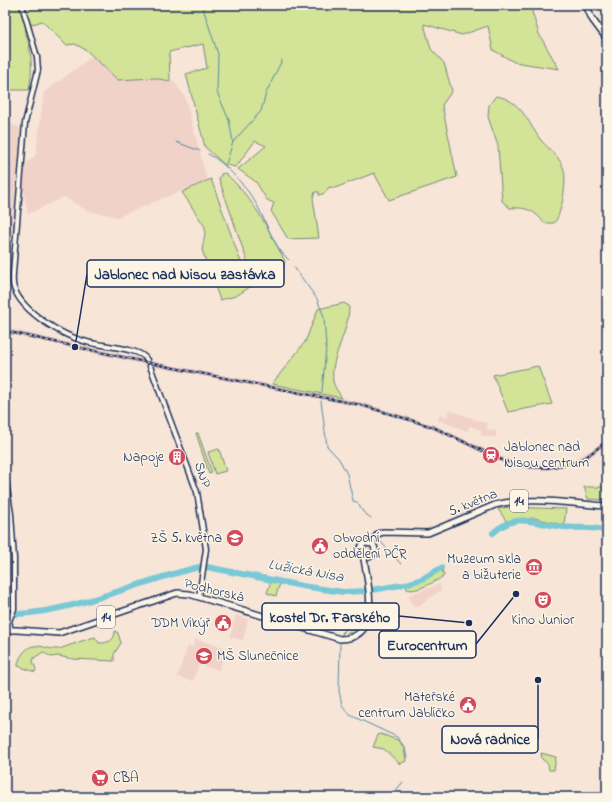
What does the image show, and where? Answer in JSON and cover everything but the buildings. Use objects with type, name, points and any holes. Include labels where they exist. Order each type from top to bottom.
[{"type":"main road","points":[[586,5],[592,20],[607,39]]},
{"type":"main road","name":"5. května","points":[[372,543],[381,533],[386,532],[411,534],[428,533],[505,502],[524,501],[607,506]]},
{"type":"main road","name":"14","points":[[365,542],[372,543],[375,550],[371,557],[368,579],[359,550],[361,545],[365,542]]},
{"type":"main road","points":[[362,556],[371,557]]},
{"type":"main road","name":"Podhorská","points":[[11,630],[59,633],[172,594],[182,593],[340,639],[353,637],[366,622],[370,608],[368,579]]},
{"type":"main road","points":[[5,633],[11,630]]},
{"type":"street","points":[[22,5],[37,57],[38,70],[25,123],[13,273],[14,289],[23,303],[34,315],[77,339],[140,353],[147,360]]},
{"type":"street","name":"SNP","points":[[150,366],[197,492],[206,549],[199,597]]},
{"type":"street","points":[[5,475],[12,524],[14,609],[9,621],[11,630]]},
{"type":"shaded area","points":[[93,56],[118,80],[154,78],[174,81],[185,97],[207,180],[118,217],[88,211],[64,197],[28,214],[23,190],[25,165],[36,155],[44,92]]},
{"type":"shaded area","points":[[5,122],[21,128],[6,301],[10,329],[155,362],[362,402],[434,425],[505,458],[529,464],[555,464],[574,459],[593,449],[607,438],[607,445],[587,459],[573,465],[547,470],[528,469],[503,463],[404,418],[341,403],[154,367],[5,333],[5,328],[7,328],[5,327]]},
{"type":"shaded area","points":[[449,410],[488,424],[486,429],[496,431],[496,437],[481,436],[481,430],[470,426],[467,431],[438,420],[440,414],[447,417]]},
{"type":"shaded area","points":[[440,584],[441,590],[417,607],[414,607],[408,595]]},
{"type":"shaded area","points":[[236,615],[248,619],[243,640],[230,637]]},
{"type":"shaded area","name":"MŠ Slunečnice","points":[[195,639],[226,648],[219,670],[198,666],[193,681],[177,677],[188,646],[193,647]]},
{"type":"green space","points":[[5,5],[530,5],[539,34],[559,69],[514,62],[493,50],[488,26],[462,35],[424,24],[431,49],[444,63],[452,91],[442,105],[457,177],[389,200],[374,173],[335,188],[329,187],[325,193],[319,195],[319,192],[315,192],[313,198],[319,238],[288,239],[271,211],[274,203],[267,200],[256,182],[238,169],[266,146],[255,141],[236,167],[225,165],[205,147],[186,74],[207,68],[203,44],[169,52],[170,81],[154,78],[118,80],[86,50],[75,44],[66,45],[42,21],[30,25],[25,31],[31,60],[29,90],[5,90]]},
{"type":"green space","points":[[496,96],[505,98],[512,102],[522,112],[540,139],[557,157],[562,165],[565,175],[563,198],[557,219],[554,223],[544,223],[533,212],[520,208],[510,208],[502,201],[498,146],[488,117],[489,105]]},
{"type":"green space","points":[[225,173],[252,203],[272,237],[285,261],[281,276],[254,281],[219,179],[221,174]]},
{"type":"green space","points":[[211,179],[250,287],[236,296],[220,300],[202,250],[205,227],[182,192]]},
{"type":"green space","points":[[344,303],[349,306],[348,316],[334,363],[333,372],[335,388],[342,398],[272,384],[305,342],[318,309]]},
{"type":"green space","points":[[538,366],[552,404],[508,412],[493,375]]},
{"type":"green space","points":[[196,433],[198,433],[212,473],[209,474]]},
{"type":"green space","points":[[219,449],[226,471],[215,474],[208,452]]},
{"type":"green space","points":[[584,487],[607,487],[607,500],[588,499]]},
{"type":"green space","points":[[508,507],[566,509],[564,525],[534,518],[506,521],[498,509]]},
{"type":"green space","points":[[442,569],[444,576],[436,581],[421,588],[411,590],[407,589],[406,585],[421,580]]},
{"type":"green space","points":[[271,581],[280,583],[276,596],[267,593]]},
{"type":"green space","points":[[362,603],[365,603],[341,636],[349,620],[343,616],[347,611]]},
{"type":"green space","points":[[367,604],[365,613],[358,627],[346,635]]},
{"type":"green space","points":[[115,631],[118,633],[121,643],[114,654],[114,661],[73,659],[58,656],[51,657],[43,652],[34,658],[33,662],[36,669],[35,672],[18,666],[20,657],[28,648],[33,646],[57,649],[95,637],[99,643],[105,643],[114,637]]},
{"type":"green space","points":[[381,734],[400,741],[404,749],[406,761],[400,764],[384,749],[373,747],[378,735]]},
{"type":"green space","points":[[541,753],[556,757],[554,770],[549,770],[548,764],[542,759]]},
{"type":"waterway","points":[[202,5],[218,54],[217,92],[229,120],[233,142]]},
{"type":"waterway","points":[[226,164],[233,142],[261,111],[266,93],[282,60]]},
{"type":"waterway","points":[[176,142],[200,151]]},
{"type":"waterway","points":[[208,154],[229,170],[249,193],[258,207],[275,242],[289,260]]},
{"type":"waterway","points":[[294,267],[317,299],[324,317],[326,348],[322,392]]},
{"type":"waterway","points":[[321,401],[327,446],[339,459],[347,474],[353,501],[357,502],[363,512],[371,518]]},
{"type":"waterway","name":"Lužická Nisa","points":[[493,533],[510,522],[519,521],[563,527],[602,529],[607,531]]},
{"type":"waterway","points":[[380,541],[401,564]]},
{"type":"waterway","name":"Lužická Nisa","points":[[18,614],[64,607],[199,567]]},
{"type":"waterway","name":"Lužická Nisa","points":[[207,567],[302,586],[343,592],[366,591],[401,585]]},
{"type":"waterway","name":"Lužická Nisa","points":[[406,584],[422,579],[441,568]]},
{"type":"waterway","points":[[5,605],[10,609]]},
{"type":"waterway","points":[[340,644],[339,691],[342,705],[350,715],[397,737],[405,748],[407,758]]},
{"type":"waterway","points":[[385,797],[398,788],[403,782]]},
{"type":"railway","points":[[5,331],[154,364],[361,405],[433,427],[504,461],[528,467],[547,468],[572,463],[586,457],[607,441]]},
{"type":"place","name":"Jablonec nad Nisou zastávka","points":[[75,347]]},
{"type":"place","name":"Jablonec nad Nisou centrum","points":[[491,455]]},
{"type":"place","name":"Napoje","points":[[177,457]]},
{"type":"place","name":"ZŠ 5. května","points":[[235,538]]},
{"type":"place","name":"Obvodní oddělení PČR","points":[[320,546]]},
{"type":"place","name":"Muzeum skla a bižuterie","points":[[534,567]]},
{"type":"place","name":"Eurocentrum","points":[[516,594]]},
{"type":"place","name":"Kino Junior","points":[[543,600]]},
{"type":"place","name":"DDM Vikýř","points":[[223,623]]},
{"type":"place","name":"kostel Dr. Farského","points":[[469,623]]},
{"type":"place","name":"MŠ Slunečnice","points":[[204,656]]},
{"type":"place","name":"Nová radnice","points":[[538,680]]},
{"type":"place","name":"Mateřské centrum Jablíčko","points":[[468,705]]},
{"type":"place","name":"CBA","points":[[100,778]]}]
